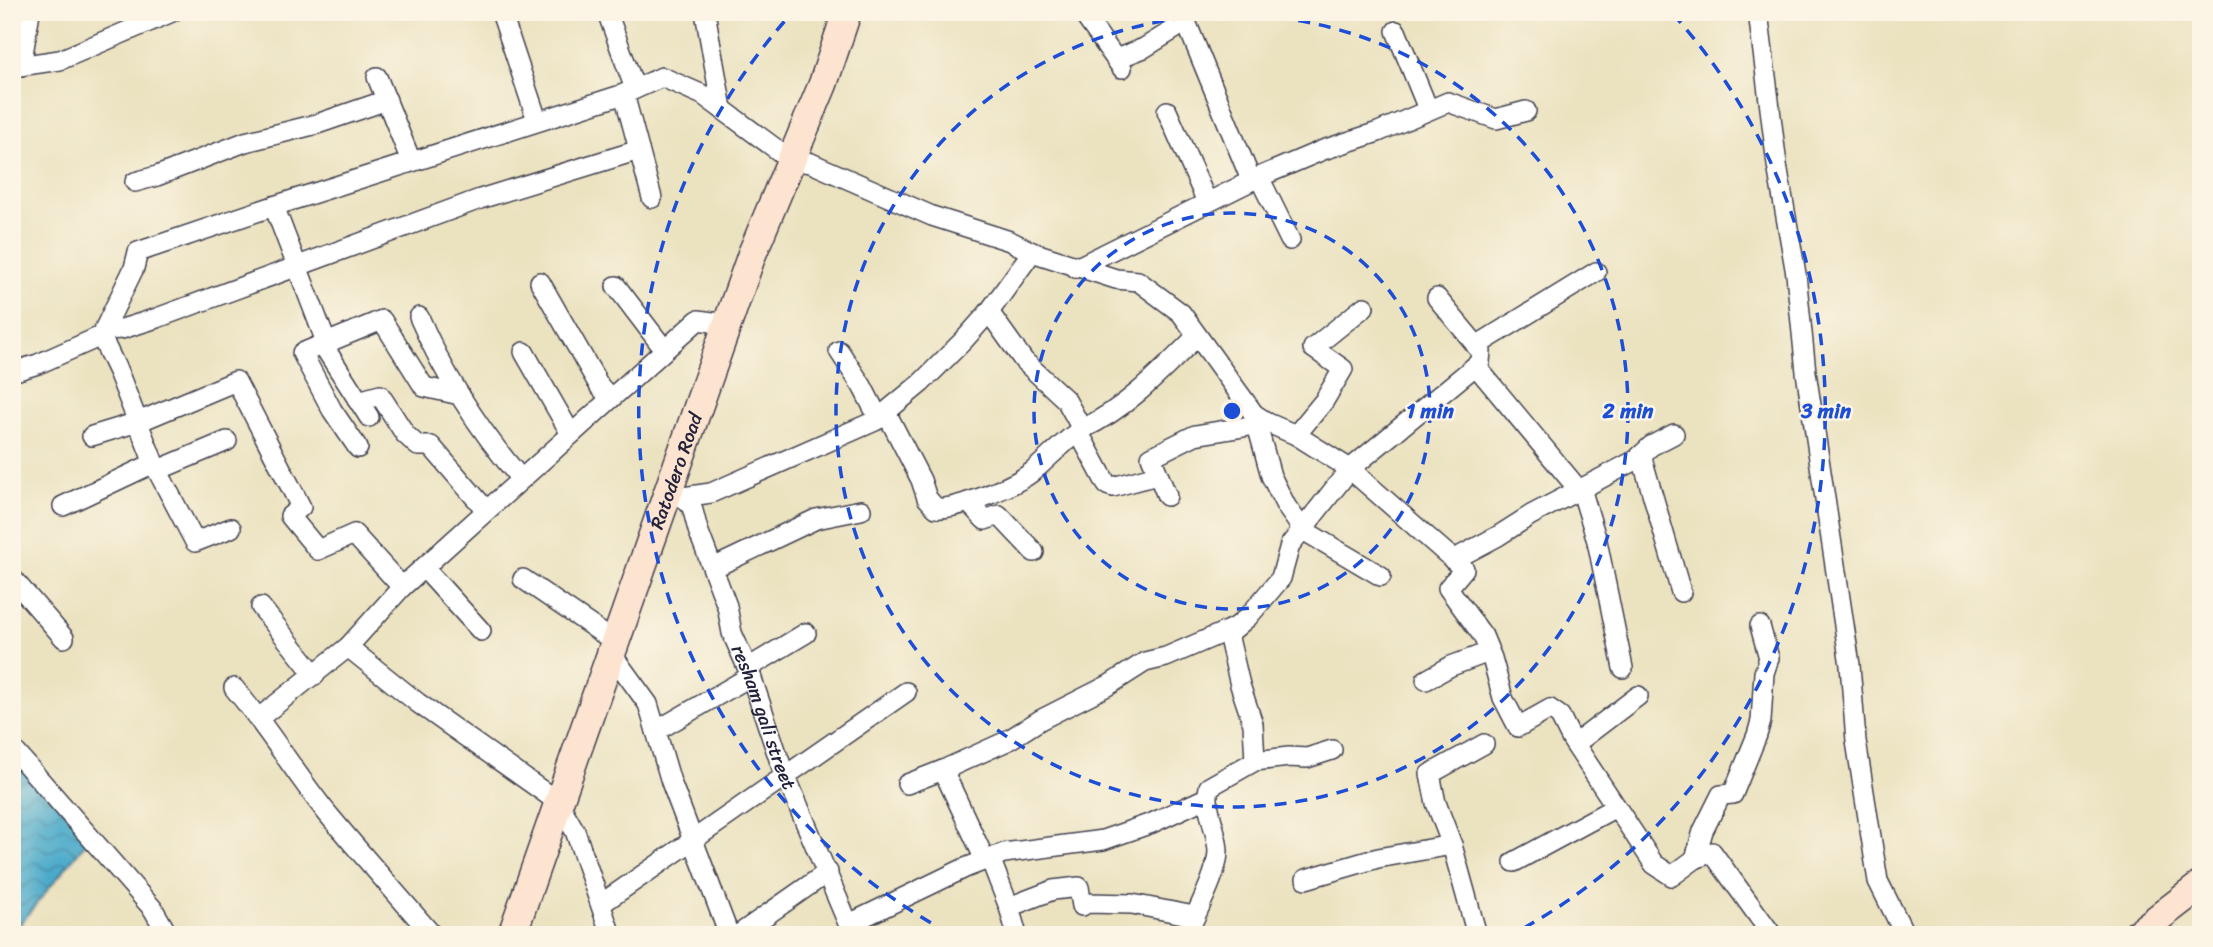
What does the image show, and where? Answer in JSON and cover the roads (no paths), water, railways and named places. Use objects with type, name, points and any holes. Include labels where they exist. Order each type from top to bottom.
[{"type":"main road","name":"Ratodero Road","points":[[512,935],[613,648],[675,494],[727,324],[752,254],[822,83],[847,12]]},
{"type":"main road","points":[[2136,935],[2201,885]]},
{"type":"street","points":[[30,12],[17,66],[60,60],[172,12]]},
{"type":"street","points":[[501,12],[537,120]]},
{"type":"street","points":[[607,12],[630,91],[639,150],[652,198]]},
{"type":"street","points":[[705,12],[722,109]]},
{"type":"street","points":[[1082,12],[1120,64],[1184,17],[1255,178],[1290,240]]},
{"type":"street","points":[[1758,12],[1777,165],[1796,274],[1806,373],[1850,665],[1856,741],[1878,881],[1905,935]]},
{"type":"street","points":[[1396,31],[1428,109]]},
{"type":"street","points":[[377,77],[411,161]]},
{"type":"street","points":[[231,528],[195,542],[156,467],[104,333],[134,268],[138,252],[630,91],[662,77],[703,95],[791,160],[811,163],[932,215],[1010,241],[1076,268],[1116,279],[1138,281],[1181,313],[1255,419],[1271,475],[1286,506],[1303,530],[1381,576]]},
{"type":"street","points":[[135,182],[158,176],[245,142],[317,124],[387,100]]},
{"type":"street","points":[[1076,268],[1255,178],[1323,150],[1378,132],[1448,102],[1496,119],[1526,111]]},
{"type":"street","points":[[1167,111],[1207,202]]},
{"type":"street","points":[[12,372],[38,364],[104,333],[157,318],[233,289],[253,285],[297,265],[480,199],[639,150]]},
{"type":"street","points":[[274,206],[328,353],[363,409],[380,395],[405,434],[418,446],[431,446],[486,510]]},
{"type":"street","points":[[675,494],[711,493],[883,416],[921,383],[989,312],[1032,252]]},
{"type":"street","points":[[1255,761],[1253,724],[1228,634],[1264,600],[1281,578],[1290,545],[1350,469],[1476,356],[1595,272]]},
{"type":"street","points":[[540,282],[600,387],[611,398]]},
{"type":"street","points":[[616,286],[664,349]]},
{"type":"street","points":[[1437,298],[1476,356],[1583,495],[1597,541],[1623,668]]},
{"type":"street","points":[[1296,435],[1324,401],[1343,369],[1313,348],[1364,307]]},
{"type":"street","points":[[989,312],[1024,361],[1066,400],[1107,485],[1113,487],[1157,474]]},
{"type":"street","points":[[419,317],[436,358],[490,442],[521,479]]},
{"type":"street","points":[[358,448],[332,410],[302,352],[382,320],[424,387],[460,395]]},
{"type":"street","points":[[259,718],[348,647],[402,587],[698,320],[727,324]]},
{"type":"street","points":[[839,351],[912,460],[927,498],[936,508],[948,509],[1029,475],[1080,430],[1096,423],[1141,389],[1197,336]]},
{"type":"street","points":[[524,352],[571,434]]},
{"type":"street","points":[[92,436],[138,422],[236,381],[300,507],[290,516],[318,550],[354,534],[402,587]]},
{"type":"street","points":[[1167,496],[1151,457],[1195,435],[1255,419],[1296,435],[1350,469],[1464,569],[1448,588],[1483,636],[1503,698],[1518,727],[1550,709],[1560,716],[1575,744],[1654,864],[1672,876],[1695,859],[1712,852],[1765,933]]},
{"type":"street","points":[[1453,560],[1674,434]]},
{"type":"street","points":[[63,506],[227,441]]},
{"type":"street","points":[[1641,455],[1681,592]]},
{"type":"street","name":"resham gali street","points":[[675,494],[692,507],[727,606],[732,633],[749,672],[785,776],[851,929]]},
{"type":"street","points":[[968,502],[985,520],[999,515],[1034,552]]},
{"type":"street","points":[[713,568],[816,519],[861,510]]},
{"type":"street","points":[[424,568],[481,631]]},
{"type":"street","points":[[12,578],[64,638]]},
{"type":"street","points":[[523,579],[613,648],[648,704],[671,782],[729,935]]},
{"type":"street","points":[[261,607],[315,675]]},
{"type":"street","points":[[907,784],[943,771],[1007,741],[1145,662],[1166,657],[1236,626]]},
{"type":"street","points":[[1695,859],[1703,831],[1721,795],[1732,794],[1761,721],[1764,673],[1769,658],[1760,626]]},
{"type":"street","points":[[656,731],[806,633]]},
{"type":"street","points":[[348,647],[418,704],[558,802],[575,831],[611,935]]},
{"type":"street","points":[[1426,680],[1451,666],[1489,652]]},
{"type":"street","points":[[234,688],[259,718],[327,813],[432,935]]},
{"type":"street","points":[[601,904],[906,692]]},
{"type":"street","points":[[1575,744],[1638,696]]},
{"type":"street","points":[[1477,935],[1452,845],[1436,803],[1430,774],[1484,744]]},
{"type":"street","points":[[12,748],[153,909],[168,935]]},
{"type":"street","points":[[1187,935],[1203,900],[1217,852],[1206,798],[1209,787],[1255,761],[1307,758],[1332,750]]},
{"type":"street","points":[[943,771],[988,859],[1009,907],[1017,935]]},
{"type":"street","points":[[851,929],[988,859],[1015,851],[1103,840],[1152,824],[1206,798]]},
{"type":"street","points":[[1514,862],[1616,807]]},
{"type":"street","points":[[1306,879],[1378,858],[1452,845]]},
{"type":"street","points":[[738,935],[828,872]]},
{"type":"street","points":[[1009,907],[1053,890],[1079,887],[1082,906],[1087,903],[1132,904],[1194,916]]},
{"type":"water","points":[[12,750],[89,839],[12,934]]}]
